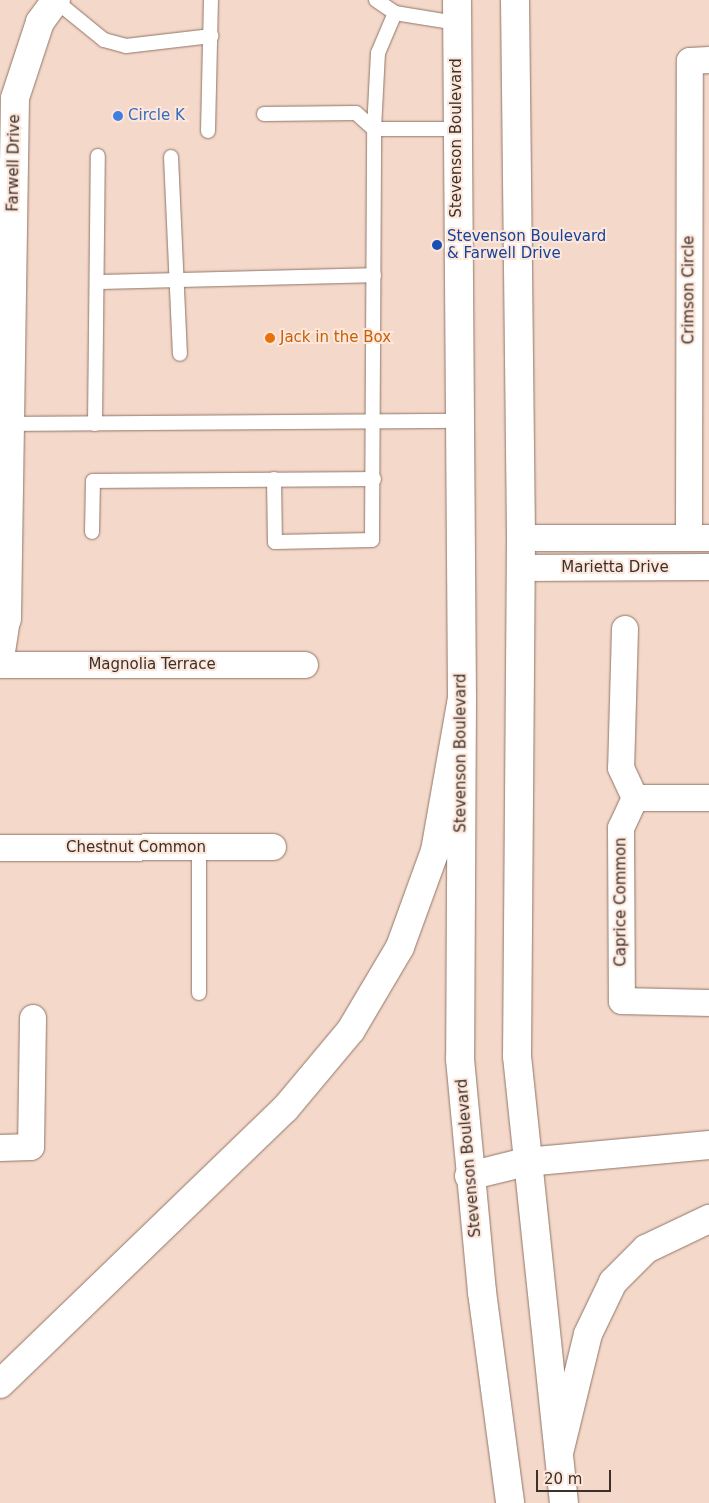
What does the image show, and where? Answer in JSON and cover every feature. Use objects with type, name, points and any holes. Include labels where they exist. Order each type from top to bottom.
[{"type":"main road","name":"Farwell Drive","points":[[7,618],[15,98],[40,22],[56,0]]},
{"type":"main road","points":[[515,0],[521,538],[517,1056],[526,1162],[564,1503]]},
{"type":"main road","name":"Stevenson Boulevard","points":[[457,12],[462,698],[460,1059],[469,1176],[510,1503]]},
{"type":"main road","points":[[0,1384],[284,1109],[351,1030],[400,947],[435,851],[462,698]]},
{"type":"main road","points":[[469,1176],[526,1162],[709,1146]]},
{"type":"main road","points":[[559,1453],[588,1334],[613,1282],[646,1248],[709,1219]]},
{"type":"street","name":"Crimson Circle","points":[[699,538],[690,61],[709,60]]},
{"type":"street","name":"Marietta Drive","points":[[521,538],[699,538]]},
{"type":"street","name":"Marietta Drive","points":[[520,568],[709,568]]},
{"type":"street","name":"Farwell Drive","points":[[0,665],[7,618]]},
{"type":"street","points":[[625,630],[621,768],[635,798],[709,798]]},
{"type":"street","name":"Magnolia Terrace","points":[[0,665],[305,665]]},
{"type":"street","name":"Caprice Common","points":[[635,798],[621,828],[622,1001],[709,1002]]},
{"type":"street","name":"Chestnut Common","points":[[0,848],[273,847]]},
{"type":"street","points":[[0,1148],[31,1147],[32,1018]]},
{"type":"lane","points":[[56,0],[104,40],[126,46],[211,36]]},
{"type":"lane","points":[[208,130],[212,0]]},
{"type":"lane","points":[[376,0],[395,13],[457,12]]},
{"type":"lane","points":[[274,480],[274,542],[372,540],[374,479],[374,128],[378,53],[395,13]]},
{"type":"lane","points":[[264,114],[356,113],[374,128],[457,129]]},
{"type":"lane","points":[[95,424],[98,156]]},
{"type":"lane","points":[[171,156],[180,354]]},
{"type":"lane","points":[[96,282],[374,275]]},
{"type":"lane","points":[[10,424],[459,421]]},
{"type":"lane","points":[[92,532],[94,481],[374,479]]},
{"type":"lane","points":[[199,848],[199,993]]},
{"type":"place","name":"Circle K","points":[[118,116]]},
{"type":"place","name":"Stevenson Boulevard & Farwell Drive","points":[[437,245]]},
{"type":"place","name":"Jack in the Box","points":[[270,338]]}]
